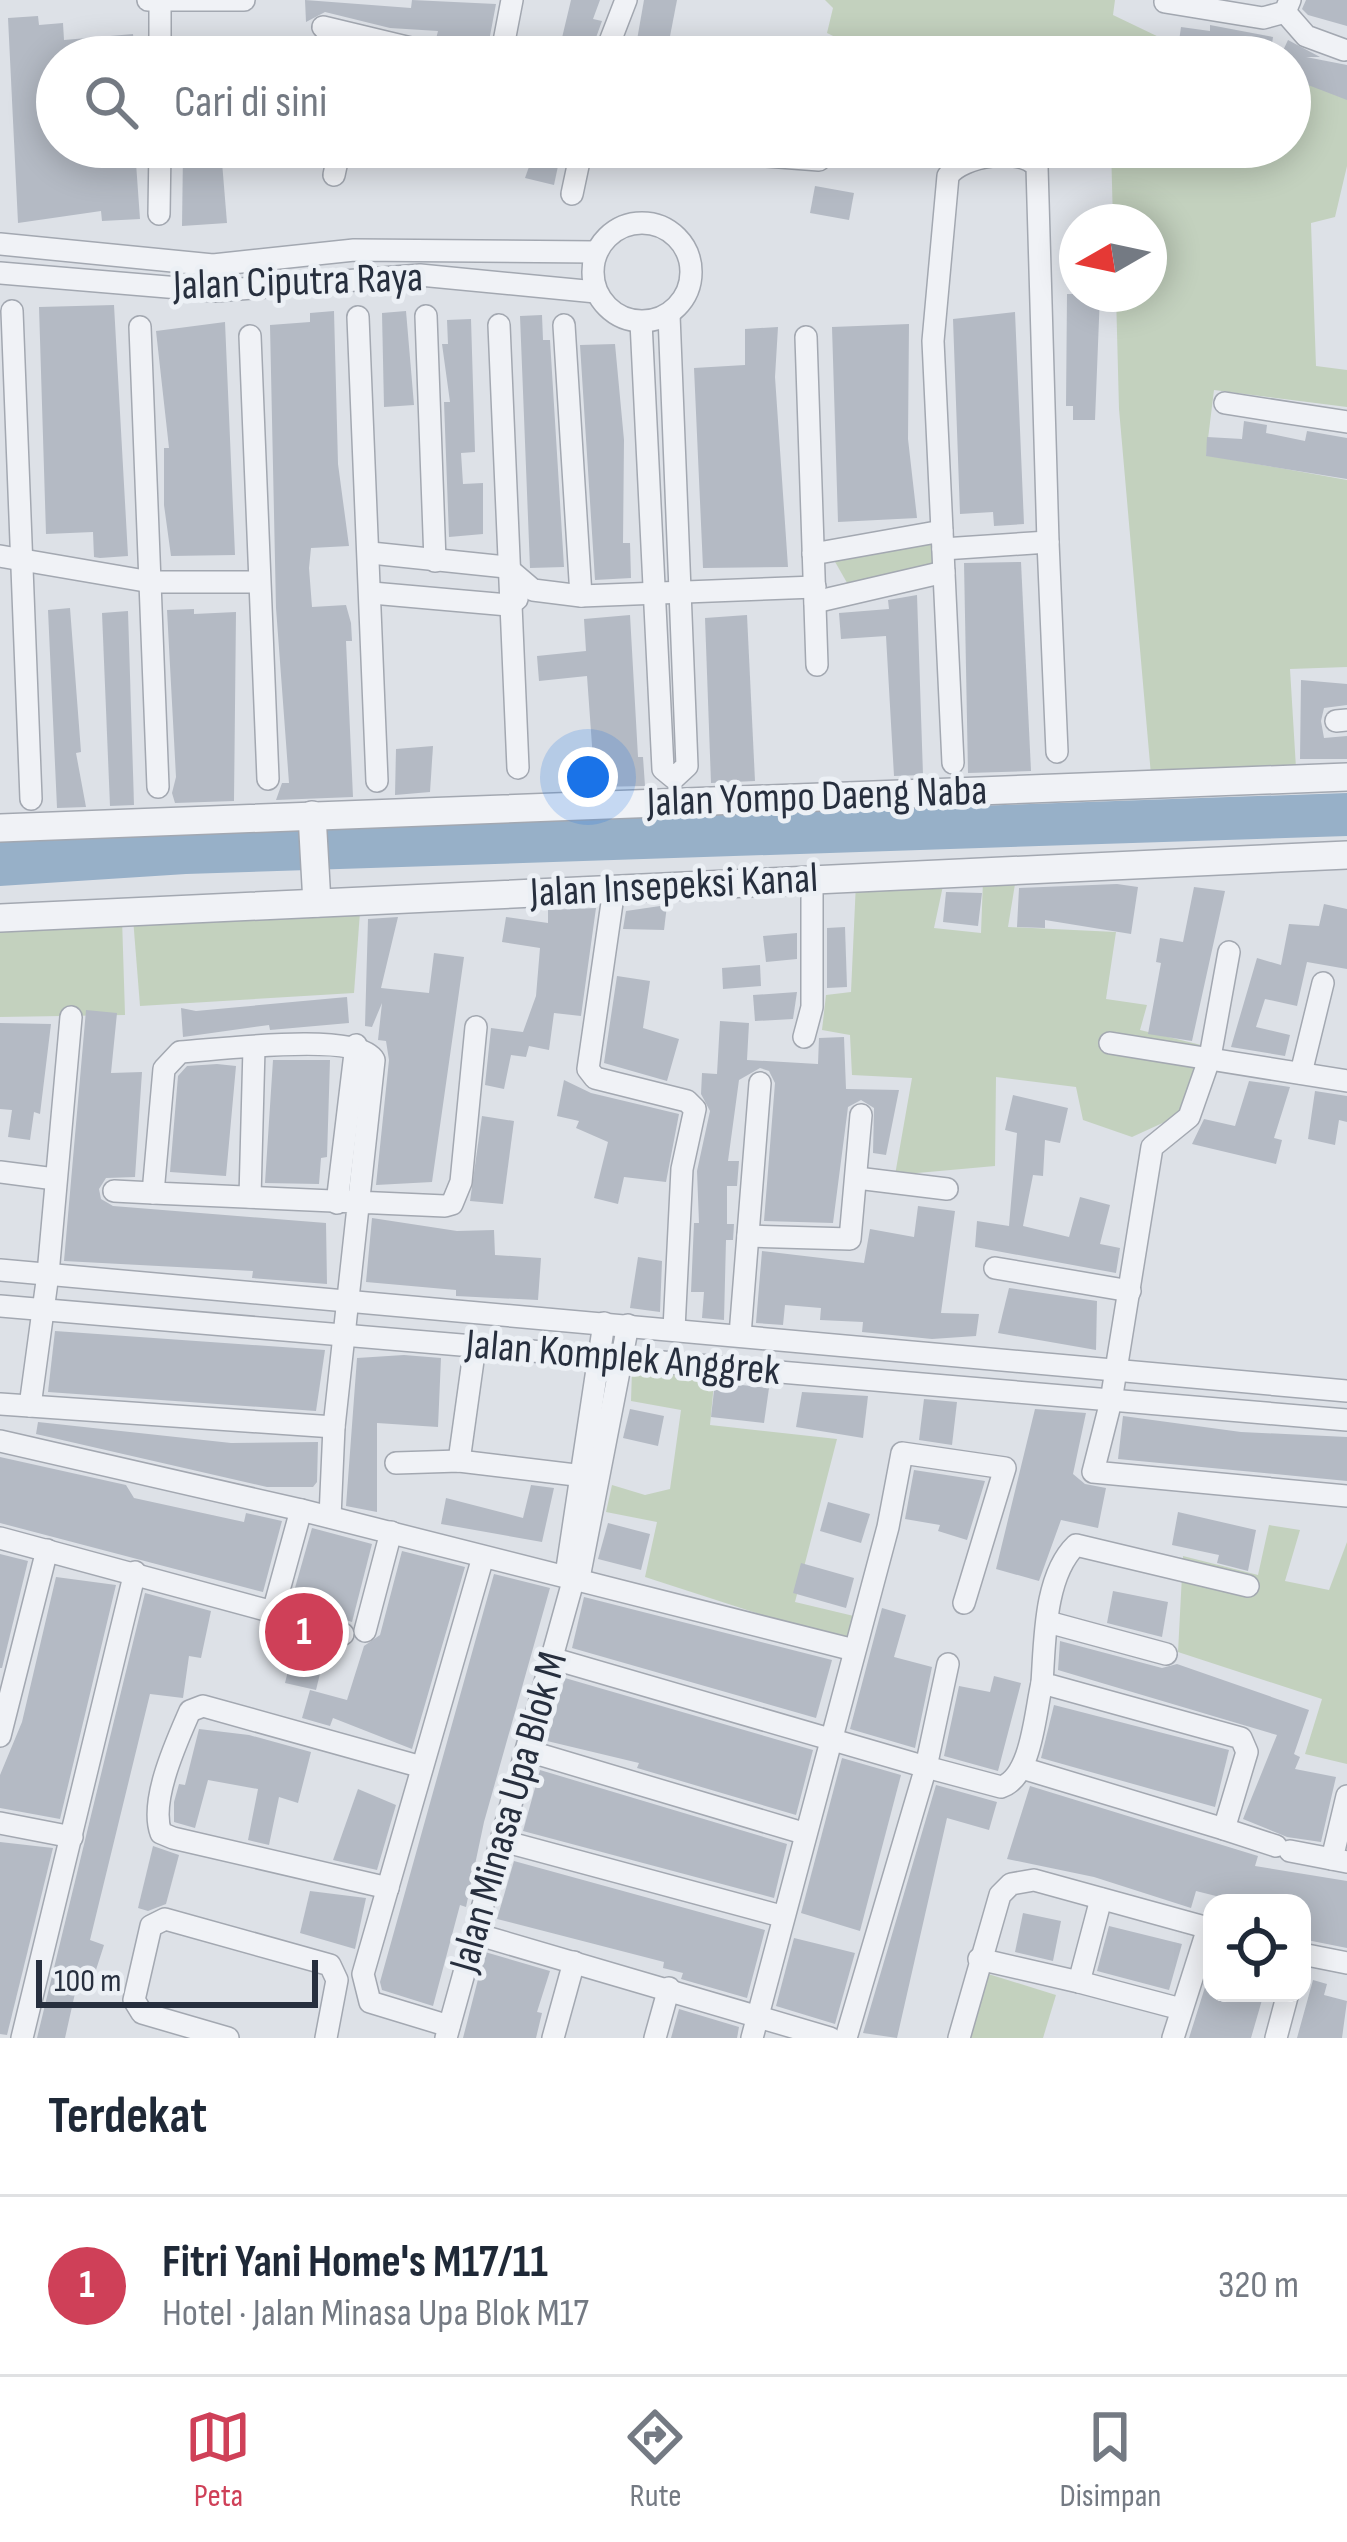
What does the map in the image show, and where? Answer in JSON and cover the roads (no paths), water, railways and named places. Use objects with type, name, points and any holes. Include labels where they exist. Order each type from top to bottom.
[{"type":"street","points":[[158,36],[156,1],[244,0]]},
{"type":"street","points":[[505,36],[512,0]]},
{"type":"street","points":[[612,36],[626,0]]},
{"type":"street","points":[[1165,2],[1263,18],[1288,6],[1306,36]]},
{"type":"street","points":[[323,27],[340,36]]},
{"type":"street","points":[[1311,38],[1344,50]]},
{"type":"street","points":[[159,214],[160,168]]},
{"type":"street","points":[[334,175],[336,168]]},
{"type":"street","points":[[572,194],[578,168]]},
{"type":"street","points":[[953,763],[933,341],[948,176],[958,168]]},
{"type":"street","points":[[1037,168],[1058,752]]},
{"type":"street","points":[[637,222],[663,226],[683,244],[692,269],[686,295],[669,315],[641,322],[614,314],[596,292],[596,252],[612,231],[637,222]]},
{"type":"street","name":"Jalan Ciputra Raya","points":[[0,244],[213,265],[377,249],[596,252]]},
{"type":"street","points":[[213,265],[215,291]]},
{"type":"street","name":"Jalan Ciputra Raya","points":[[0,273],[215,291],[420,275],[596,292]]},
{"type":"street","points":[[12,310],[9,556],[31,799]]},
{"type":"street","points":[[641,322],[663,769],[674,778],[687,766],[669,315]]},
{"type":"street","points":[[426,316],[435,561]]},
{"type":"street","points":[[358,317],[377,781]]},
{"type":"street","points":[[499,325],[518,768]]},
{"type":"street","points":[[564,325],[581,596]]},
{"type":"street","points":[[140,327],[158,787]]},
{"type":"street","points":[[250,336],[268,779]]},
{"type":"street","points":[[806,337],[818,665]]},
{"type":"street","points":[[1225,403],[1347,422]]},
{"type":"street","points":[[813,554],[943,551],[1048,542]]},
{"type":"street","points":[[371,553],[506,567],[533,590],[581,596],[652,592],[815,595],[943,551]]},
{"type":"street","points":[[9,556],[151,582],[259,582]]},
{"type":"street","points":[[372,593],[508,605],[533,590]]},
{"type":"street","name":"Jalan Yompo Daeng Naba","points":[[0,828],[1347,778]]},
{"type":"street","points":[[312,815],[317,903]]},
{"type":"street","name":"Jalan Insepeksi Kanal","points":[[0,918],[1347,854]]},
{"type":"street","points":[[804,1037],[813,991],[812,880]]},
{"type":"street","points":[[614,889],[590,1073],[687,1101],[695,1109],[682,1169],[674,1329]]},
{"type":"street","points":[[1229,952],[1210,1058],[1186,1124],[1152,1147],[1112,1401],[1093,1472],[1347,1496]]},
{"type":"street","points":[[1301,1072],[1323,983]]},
{"type":"street","points":[[30,1406],[49,1274],[71,1017]]},
{"type":"street","points":[[114,1191],[445,1206],[457,1196],[476,1028]]},
{"type":"street","points":[[1110,1043],[1347,1081]]},
{"type":"street","points":[[337,1203],[356,1045]]},
{"type":"street","points":[[153,1192],[167,1059],[180,1052],[356,1045],[374,1060],[334,1427],[330,1517]]},
{"type":"street","points":[[250,1196],[254,1048]]},
{"type":"street","points":[[740,1335],[760,1084]]},
{"type":"street","points":[[748,1236],[847,1242],[861,1114]]},
{"type":"street","points":[[0,1172],[55,1179]]},
{"type":"street","points":[[857,1178],[947,1189]]},
{"type":"street","points":[[995,1268],[1130,1292]]},
{"type":"street","name":"Jalan Komplek Anggrek","points":[[0,1270],[1347,1391]]},
{"type":"street","name":"Jalan Komplek Anggrek","points":[[0,1306],[1347,1420]]},
{"type":"street","points":[[604,1323],[610,1360]]},
{"type":"street","points":[[610,1360],[628,1325]]},
{"type":"street","points":[[459,1461],[475,1346]]},
{"type":"street","name":"Jalan Minasa Upa Blok M","points":[[447,2032],[572,1580],[610,1360]]},
{"type":"street","points":[[0,1404],[334,1427]]},
{"type":"street","points":[[0,1441],[330,1517],[854,1650]]},
{"type":"street","points":[[755,2027],[803,1833],[833,1738],[902,1453],[1005,1468],[964,1604]]},
{"type":"street","points":[[396,1463],[459,1461],[590,1477]]},
{"type":"street","points":[[273,1612],[301,1510]]},
{"type":"street","points":[[0,1538],[354,1632],[391,1532]]},
{"type":"street","points":[[551,1658],[1001,1787],[1013,1782],[1022,1768],[1042,1683],[1048,1622],[1070,1550],[1082,1543],[1248,1586]]},
{"type":"street","points":[[0,1736],[47,1550]]},
{"type":"street","points":[[447,2032],[370,2002],[363,1989],[483,1558]]},
{"type":"street","points":[[22,2038],[135,1572]]},
{"type":"street","points":[[1048,1622],[1166,1654]]},
{"type":"street","points":[[846,2038],[948,1664]]},
{"type":"street","points":[[1042,1683],[1241,1738],[1246,1752],[1224,1829]]},
{"type":"street","points":[[388,1888],[173,1838],[161,1833],[157,1811],[190,1712],[202,1706],[422,1767]]},
{"type":"street","points":[[528,1751],[803,1833]]},
{"type":"street","points":[[1022,1768],[1339,1861],[1347,1796]]},
{"type":"street","points":[[0,1823],[72,1837]]},
{"type":"street","points":[[503,1841],[781,1916]]},
{"type":"street","points":[[959,2038],[1000,1894],[1011,1884],[1034,1880],[1203,1926]]},
{"type":"street","points":[[1078,1982],[1101,1899]]},
{"type":"street","points":[[228,2038],[142,2013],[134,2000],[145,1937],[152,1926],[165,1919],[330,1965],[337,1980],[326,2038]]},
{"type":"street","points":[[476,1934],[669,1988],[755,2027],[830,2038]]},
{"type":"street","points":[[1173,2038],[1203,1948]]},
{"type":"street","points":[[1311,1956],[1347,1963]]},
{"type":"street","points":[[979,1959],[1181,2009]]},
{"type":"street","points":[[553,2038],[574,1962]]},
{"type":"street","points":[[655,2038],[669,1988]]},
{"type":"street","points":[[1276,2038],[1286,2002]]},
{"type":"water","points":[[1347,793],[1347,836],[186,874],[0,886],[0,840]]},
{"type":"place","name":"Fitri Yani Home's M17/11","points":[[304,1632]]}]
